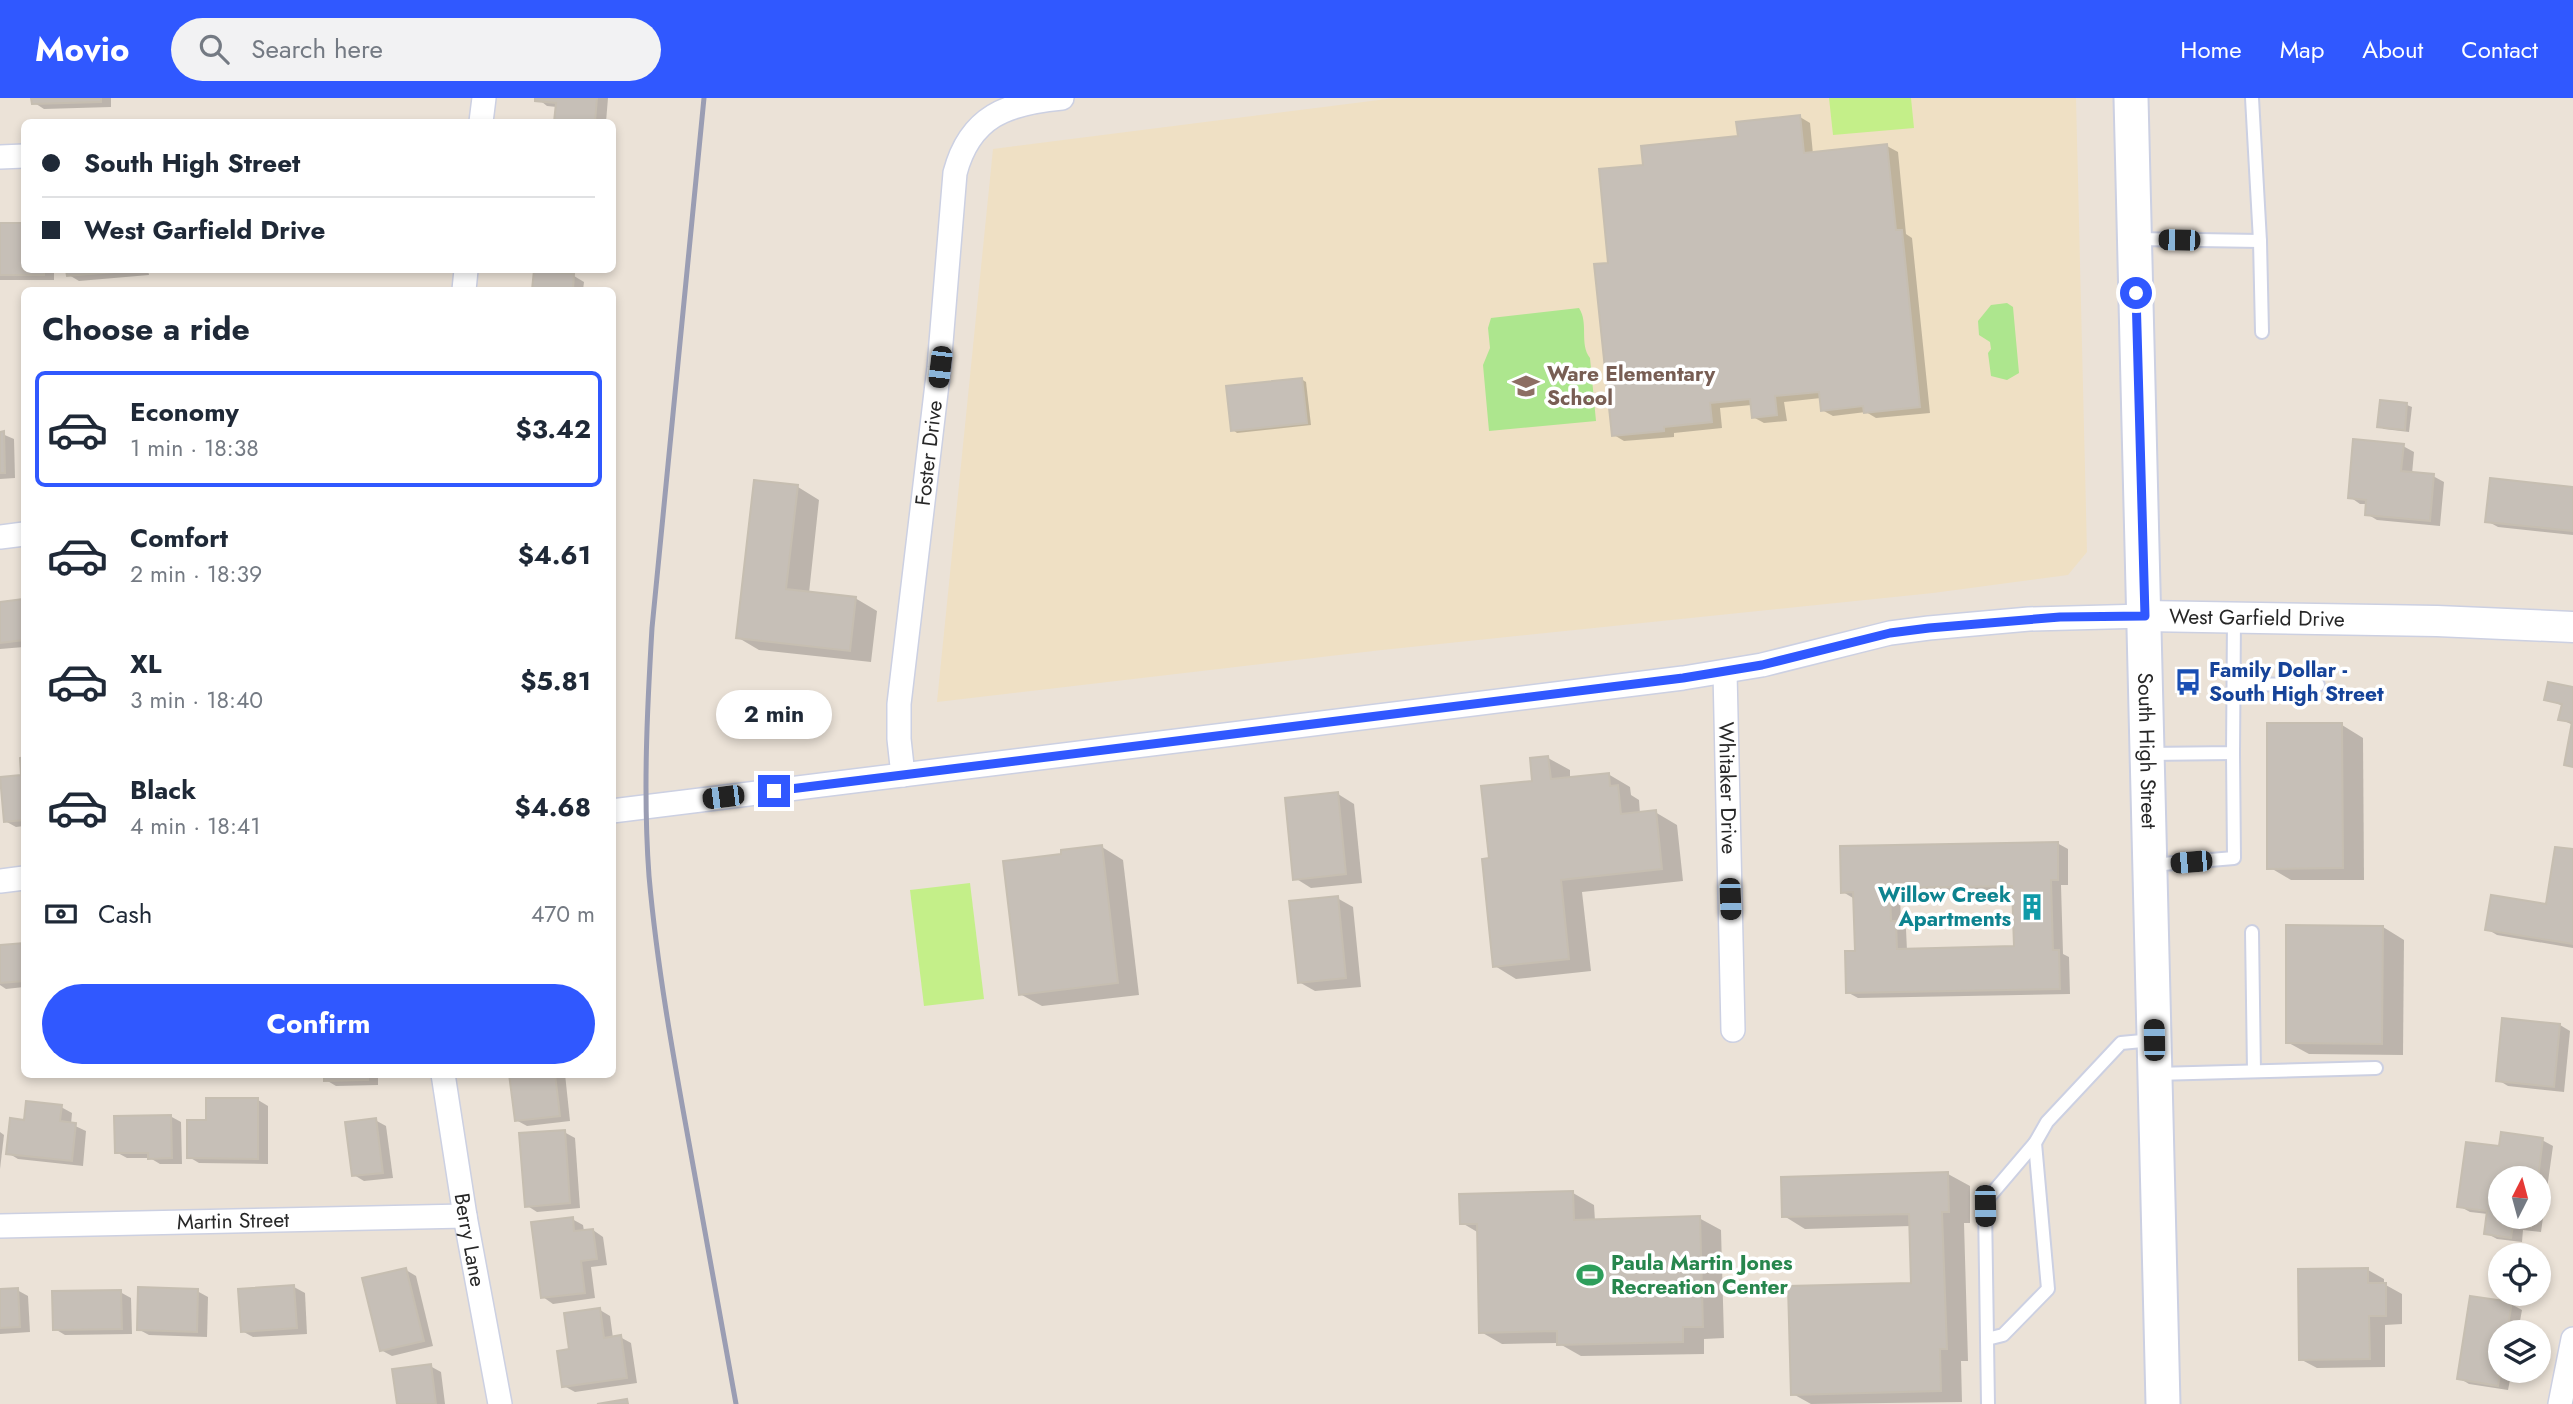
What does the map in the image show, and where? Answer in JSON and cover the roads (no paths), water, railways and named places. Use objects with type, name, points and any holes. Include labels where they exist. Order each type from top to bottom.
[{"type":"main road","name":"South High Street","points":[[2131,98],[2163,1404]]},
{"type":"street","points":[[481,119],[484,98]]},
{"type":"street","name":"Foster Drive","points":[[903,775],[899,704],[940,367],[952,188],[959,158],[971,136],[984,121],[1000,111],[1062,98]]},
{"type":"street","points":[[0,157],[21,156]]},
{"type":"street","points":[[0,537],[21,534]]},
{"type":"street","name":"West Garfield Drive","points":[[616,811],[1725,672],[1890,633],[1941,626],[2060,617],[2145,616],[2437,621],[2573,627]]},
{"type":"street","name":"Whitaker Drive","points":[[1725,672],[1733,1030]]},
{"type":"street","points":[[0,881],[21,878]]},
{"type":"street","name":"Berry Lane","points":[[444,1078],[465,1216],[500,1404]]},
{"type":"street","name":"Martin Street","points":[[0,1226],[465,1216]]},
{"type":"street","points":[[2560,1404],[2573,1339]]},
{"type":"lane","points":[[2252,98],[2262,332]]},
{"type":"lane","points":[[2135,239],[2260,241]]},
{"type":"lane","points":[[2148,865],[2234,858],[2234,618]]},
{"type":"lane","points":[[2234,684],[2318,685]]},
{"type":"lane","points":[[2146,754],[2233,753]]},
{"type":"lane","points":[[2252,932],[2254,1071]]},
{"type":"lane","points":[[1988,1404],[1985,1206],[1989,1197],[2035,1143],[2047,1122],[2121,1043],[2154,1040]]},
{"type":"lane","points":[[2155,1074],[2376,1068]]},
{"type":"lane","points":[[1987,1339],[2003,1335],[2048,1289],[2035,1143]]},
{"type":"railway","points":[[704,98],[652,628],[646,814],[652,910],[666,1010],[736,1404]]},
{"type":"place","name":"Ware Elementary School","points":[[1526,386]]},
{"type":"place","name":"Family Dollar - South High Street","points":[[2188,682]]},
{"type":"place","name":"Willow Creek Apartments","points":[[2032,907]]},
{"type":"place","name":"Paula Martin Jones Recreation Center","points":[[1590,1275]]}]
